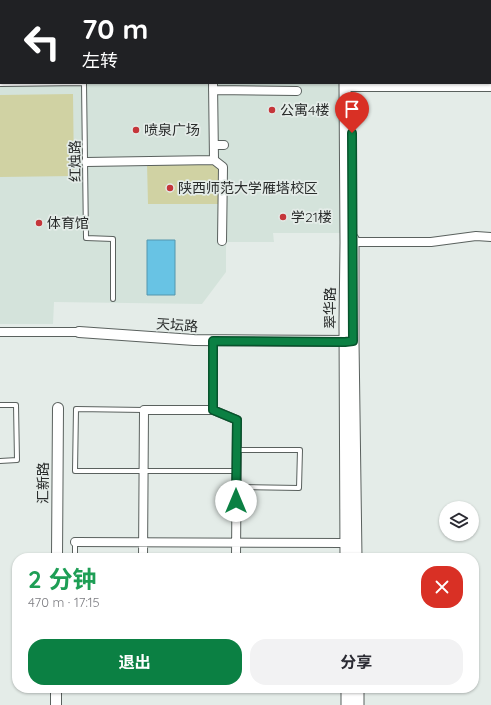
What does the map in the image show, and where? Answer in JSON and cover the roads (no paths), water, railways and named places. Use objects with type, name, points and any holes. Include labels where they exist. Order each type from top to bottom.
[{"type":"main road","name":"翠华路","points":[[349,85],[353,242],[349,342],[356,553]]},
{"type":"main road","name":"翠华路","points":[[346,553],[349,342],[349,85]]},
{"type":"main road","points":[[347,693],[347,705]]},
{"type":"main road","points":[[358,693],[358,705]]},
{"type":"street","points":[[349,85],[491,86]]},
{"type":"street","points":[[214,160],[213,87],[297,91]]},
{"type":"street","points":[[214,145],[224,145]]},
{"type":"street","points":[[86,162],[214,160],[224,167],[222,241]]},
{"type":"street","points":[[353,242],[431,242],[476,236],[491,237]]},
{"type":"street","name":"天坛路","points":[[0,332],[79,332],[213,341],[349,342]]},
{"type":"street","points":[[213,341],[213,410]]},
{"type":"street","name":"汇新路","points":[[57,553],[58,408]]},
{"type":"street","points":[[143,553],[144,410],[213,410],[237,420],[236,553]]},
{"type":"street","points":[[75,542],[346,543]]},
{"type":"street","points":[[56,693],[56,705]]},
{"type":"lane","name":"红烛路","points":[[84,84],[86,238],[113,239],[113,299]]},
{"type":"lane","points":[[0,406],[16,405],[17,460],[0,461]]},
{"type":"lane","points":[[144,410],[76,409],[75,471],[237,471]]},
{"type":"lane","points":[[236,487],[299,488],[300,450],[237,450]]},
{"type":"lane","points":[[75,542],[76,553]]},
{"type":"water","points":[[147,240],[175,240],[175,295],[147,295]]},
{"type":"place","name":"公寓4楼","points":[[272,110]]},
{"type":"place","name":"喷泉广场","points":[[136,130]]},
{"type":"place","name":"陕西师范大学雁塔校区","points":[[170,188]]},
{"type":"place","name":"学21楼","points":[[283,217]]},
{"type":"place","name":"体育馆","points":[[39,223]]}]
